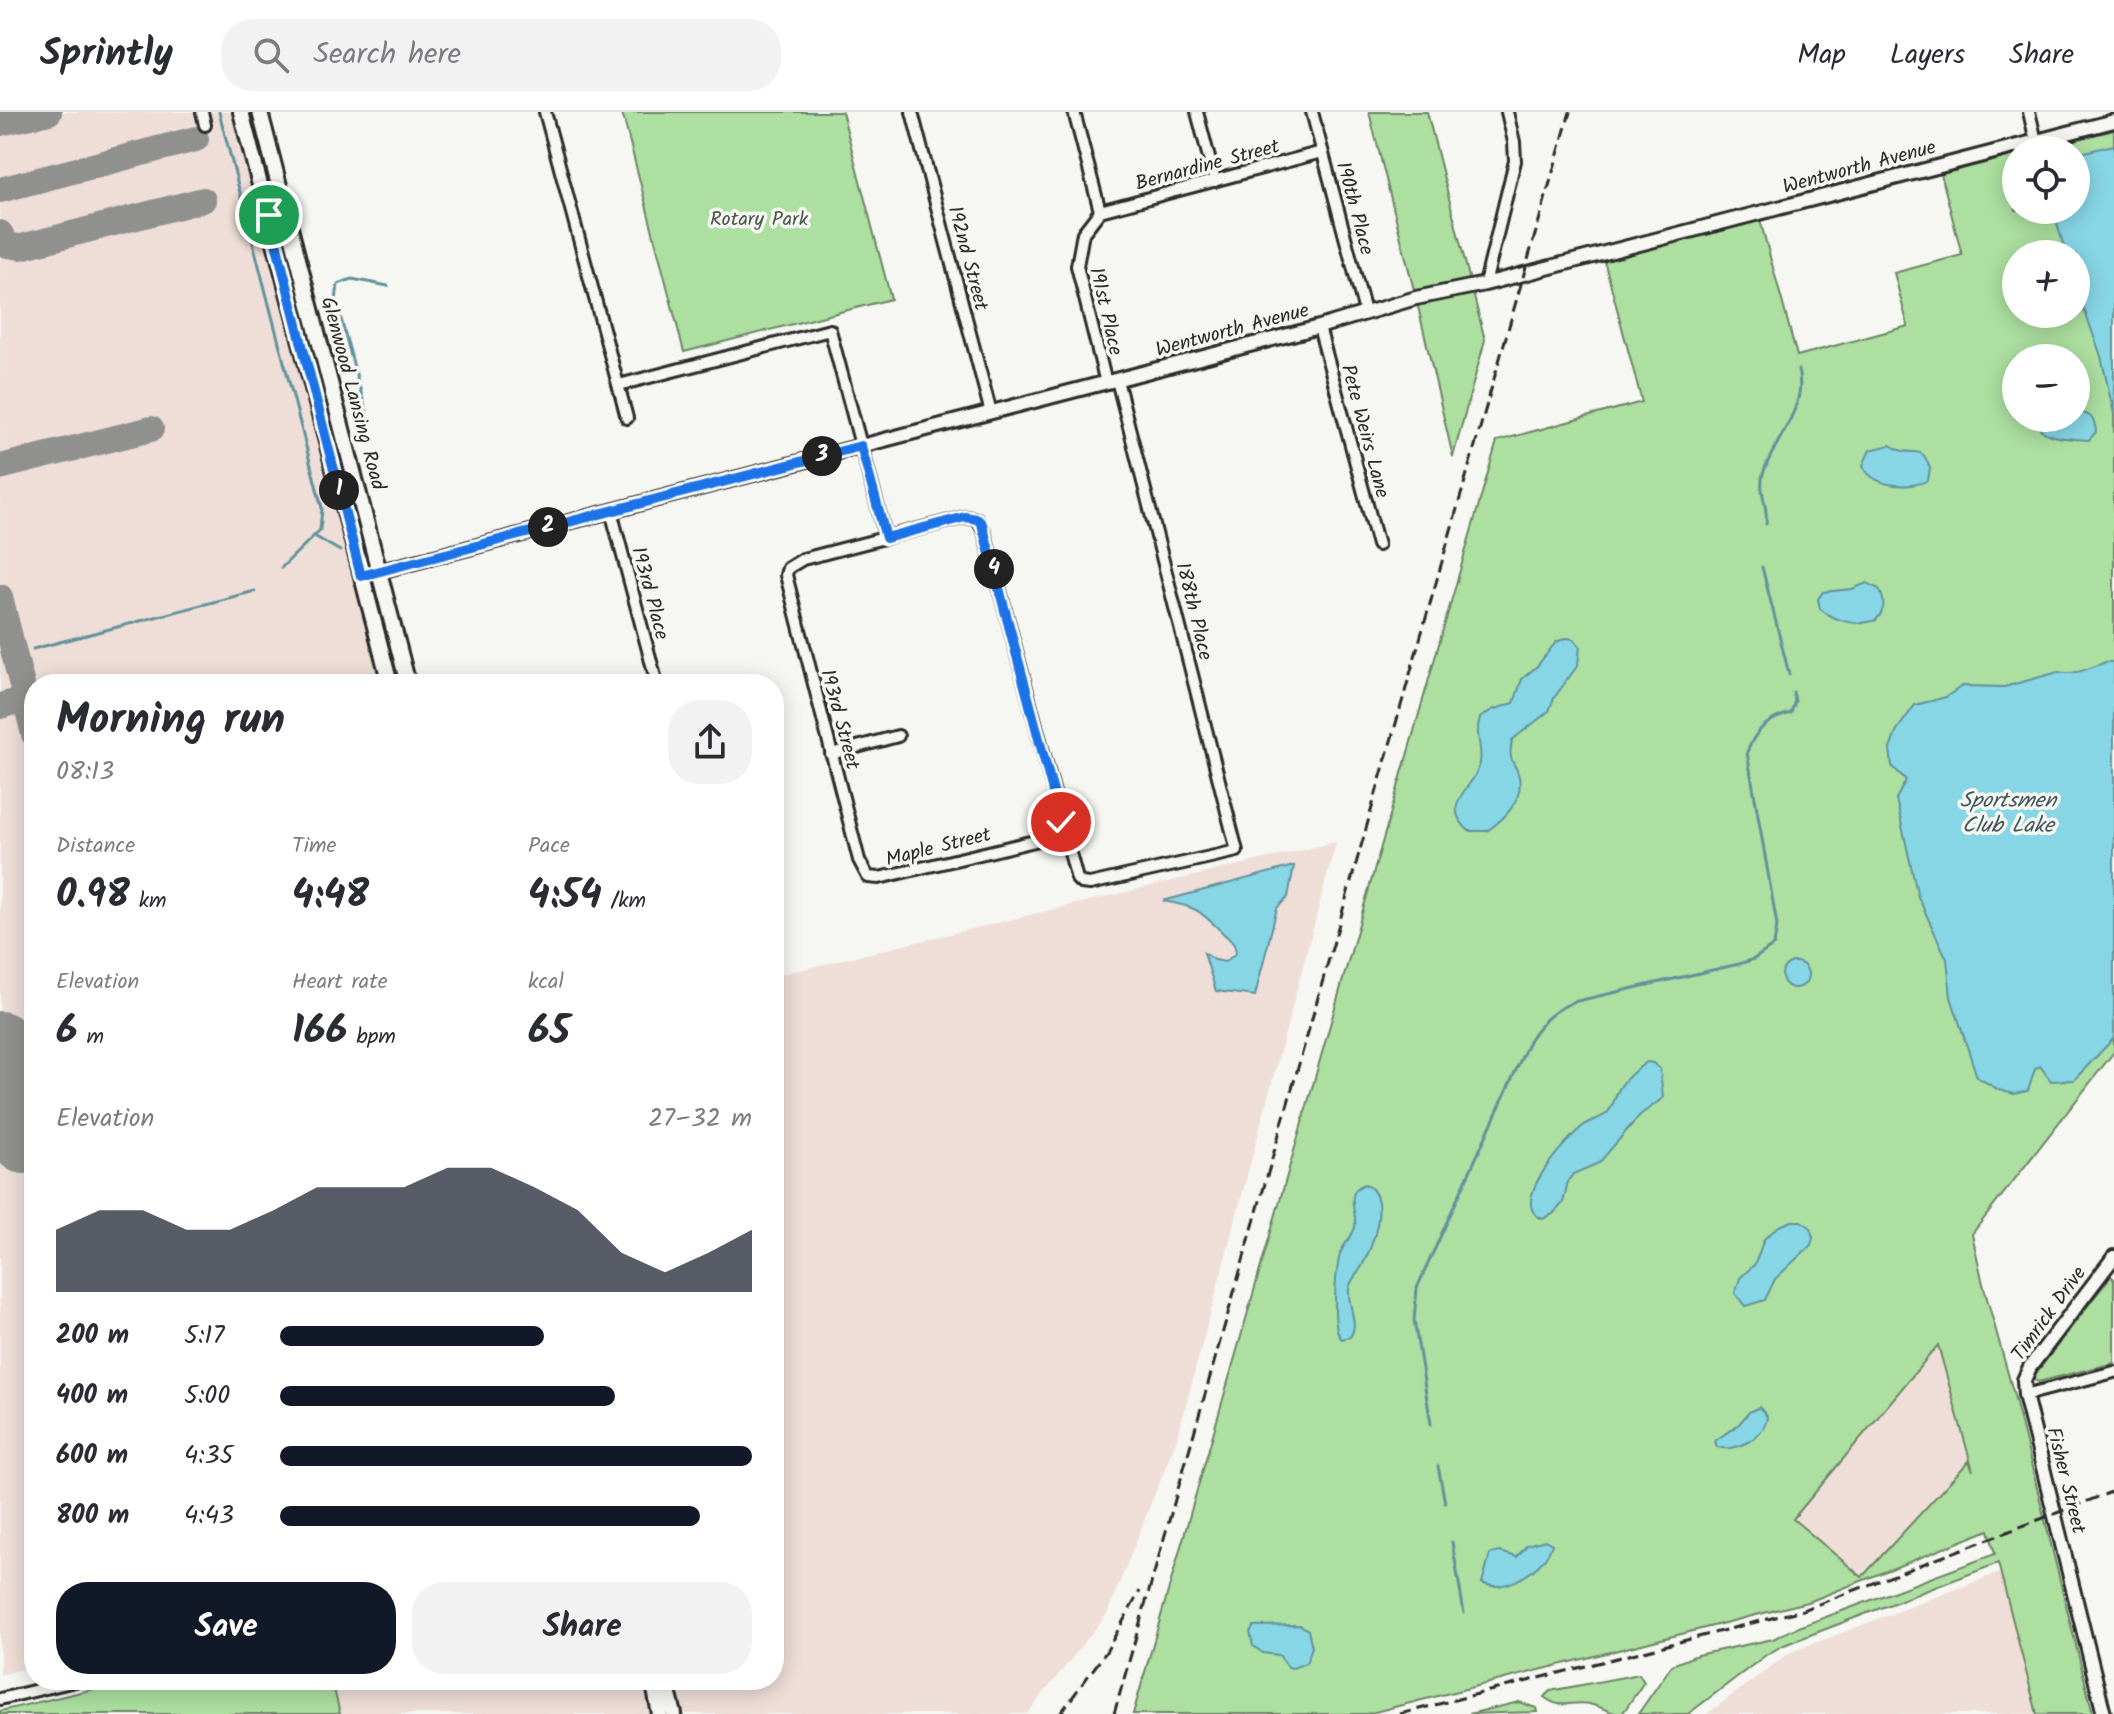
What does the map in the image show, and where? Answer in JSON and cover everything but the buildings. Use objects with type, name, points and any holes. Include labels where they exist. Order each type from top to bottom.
[{"type":"main road","name":"Glenwood Lansing Road","points":[[241,112],[387,674]]},
{"type":"main road","name":"Glenwood Lansing Road","points":[[260,112],[406,674]]},
{"type":"main road","points":[[655,1690],[660,1714]]},
{"type":"main road","points":[[668,1690],[674,1714]]},
{"type":"street","points":[[202,112],[205,125]]},
{"type":"street","points":[[545,112],[627,418]]},
{"type":"street","name":"192nd Street","points":[[912,112],[991,413]]},
{"type":"street","points":[[1074,112],[1100,211]]},
{"type":"street","points":[[1197,112],[1215,181]]},
{"type":"street","name":"190th Place","points":[[1312,112],[1365,312]]},
{"type":"street","points":[[1485,284],[1515,161],[1507,112]]},
{"type":"street","points":[[2029,112],[2035,136]]},
{"type":"street","name":"Wentworth Avenue","points":[[2056,136],[2114,121]]},
{"type":"street","name":"Wentworth Avenue","points":[[361,576],[1319,327],[1365,312],[1485,284],[2002,150]]},
{"type":"street","name":"Bernardine Street","points":[[1100,211],[1322,152]]},
{"type":"street","name":"191st Place","points":[[1100,211],[1083,233],[1077,266],[1112,381]]},
{"type":"street","name":"Pete Weirs Lane","points":[[1319,327],[1378,545]]},
{"type":"street","points":[[619,385],[830,330],[886,538],[965,517],[977,519],[984,531],[1064,834]]},
{"type":"street","name":"188th Place","points":[[1064,834],[1074,874],[1085,885],[1237,851],[1112,381]]},
{"type":"street","name":"193rd Place","points":[[611,511],[654,674]]},
{"type":"street","name":"193rd Street","points":[[868,877],[862,870],[831,754],[788,585],[788,568],[803,559],[886,538]]},
{"type":"street","points":[[831,754],[898,736]]},
{"type":"street","name":"Maple Street","points":[[868,877],[879,878],[1064,834]]},
{"type":"street","name":"Timrick Drive","points":[[2025,1395],[2024,1380],[2030,1367],[2114,1257]]},
{"type":"street","points":[[2025,1395],[2114,1372]]},
{"type":"street","name":"Fisher Street","points":[[2025,1395],[2104,1714]]},
{"type":"street","points":[[0,1699],[37,1690]]},
{"type":"shaded area","points":[[0,112],[237,112],[383,674],[24,674],[24,1669],[0,1675]]},
{"type":"shaded area","points":[[1336,842],[1177,1438],[1107,1614],[1027,1714],[340,1714],[334,1690],[784,1690],[784,974]]},
{"type":"shaded area","points":[[1938,1344],[1969,1461],[1862,1577],[1793,1519]]},
{"type":"shaded area","points":[[2001,1572],[2037,1714],[1707,1714],[1789,1653]]},
{"type":"green space","name":"Rotary Park","points":[[622,112],[842,112],[891,299],[684,352]]},
{"type":"green space","points":[[1369,112],[1427,112],[1485,340],[1453,457],[1416,298]]},
{"type":"green space","points":[[2114,130],[2114,1052],[1972,1234],[2093,1714],[2037,1714],[1998,1563],[1784,1645],[1688,1714],[1638,1714],[1672,1665],[1697,1655],[1773,1639],[1995,1554],[1989,1530],[1811,1601],[1367,1714],[1133,1714],[1497,441],[1642,402],[1604,260],[1760,220],[1797,356],[1908,326],[1894,273],[1962,255],[1941,174],[2002,159],[2002,224],[2090,224],[2090,136]],"holes":[[[1938,1345],[1973,1471],[1969,1461],[1862,1577],[1793,1519]]]},
{"type":"green space","points":[[2111,1276],[2114,1279],[2114,1363],[2038,1382],[2034,1380],[2034,1376]]},
{"type":"green space","points":[[1639,1674],[1644,1682],[1622,1714],[1589,1704],[1556,1703],[1544,1697],[1550,1691]]},
{"type":"green space","points":[[89,1690],[334,1690],[340,1714],[0,1714],[0,1711]]},
{"type":"green space","points":[[1519,1702],[1536,1708],[1537,1712],[1469,1714]]},
{"type":"water","points":[[2114,145],[2114,414],[2101,356],[2090,326],[2090,240],[2062,240],[2057,224],[2090,224],[2090,151]]},
{"type":"water","points":[[2090,417],[2096,432],[2089,440],[2044,432],[2090,432]]},
{"type":"water","points":[[1890,445],[1922,454],[1930,468],[1928,480],[1911,485],[1892,484],[1882,482],[1867,472],[1863,465],[1870,450]]},
{"type":"water","points":[[1867,583],[1879,589],[1884,605],[1876,620],[1846,622],[1820,609],[1818,599],[1823,592],[1852,589]]},
{"type":"water","points":[[1574,639],[1580,646],[1578,665],[1554,698],[1549,711],[1512,740],[1511,759],[1518,772],[1520,786],[1516,801],[1506,815],[1487,831],[1469,831],[1460,821],[1457,803],[1480,763],[1480,718],[1492,710],[1514,703],[1522,679],[1556,642]]},
{"type":"water","name":"Sportsmen Club Lake","points":[[2114,662],[2114,1038],[2074,1080],[2051,1081],[2040,1066],[2035,1069],[2028,1091],[2014,1094],[1999,1090],[1977,1077],[1951,997],[1947,959],[1918,897],[1896,799],[1906,780],[1892,766],[1890,749],[1897,730],[1915,705],[1946,697],[1962,686],[2004,687],[2058,672],[2082,671]]},
{"type":"water","points":[[1294,866],[1288,897],[1277,908],[1255,996],[1216,991],[1204,953],[1225,962],[1236,953],[1234,944],[1197,911],[1163,901]]},
{"type":"water","points":[[1795,962],[1804,966],[1808,975],[1804,984],[1795,988],[1786,984],[1782,975],[1786,966]]},
{"type":"water","points":[[1647,1062],[1660,1069],[1663,1098],[1640,1115],[1599,1163],[1573,1174],[1568,1181],[1563,1203],[1553,1214],[1543,1219],[1533,1212],[1531,1200],[1535,1187],[1553,1157],[1586,1124],[1608,1112],[1622,1084]]},
{"type":"water","points":[[1365,1184],[1377,1200],[1377,1223],[1365,1259],[1350,1286],[1353,1332],[1350,1337],[1342,1339],[1335,1312],[1338,1262],[1341,1250],[1355,1227],[1354,1194],[1357,1188]]},
{"type":"water","points":[[1801,1221],[1810,1227],[1811,1245],[1775,1279],[1765,1300],[1745,1306],[1735,1293],[1740,1278],[1755,1264],[1764,1239],[1779,1226]]},
{"type":"water","points":[[1759,1407],[1767,1416],[1756,1437],[1733,1448],[1717,1447],[1715,1441]]},
{"type":"water","points":[[1545,1540],[1552,1544],[1548,1553],[1523,1577],[1502,1585],[1482,1583],[1490,1554],[1500,1552],[1517,1557],[1527,1545]]},
{"type":"water","points":[[1300,1625],[1308,1630],[1312,1647],[1306,1663],[1288,1667],[1279,1655],[1263,1653],[1253,1646],[1250,1632],[1254,1626]]},
{"type":"waterway","points":[[219,112],[322,508],[320,530],[281,568]]},
{"type":"waterway","points":[[360,421],[367,415],[336,301],[338,284],[352,279],[388,286]]},
{"type":"waterway","points":[[1766,524],[1763,474],[1794,410],[1800,384],[1798,370]]},
{"type":"waterway","points":[[316,537],[340,551]]},
{"type":"waterway","points":[[1762,567],[1789,674]]},
{"type":"waterway","points":[[33,649],[255,591]]},
{"type":"waterway","points":[[1431,1424],[1414,1320],[1417,1288],[1534,1033],[1554,1013],[1573,1002],[1739,964],[1754,959],[1774,945],[1777,925],[1747,752],[1764,726],[1791,713],[1795,701],[1793,692]]},
{"type":"waterway","points":[[1438,1466],[1445,1503]]},
{"type":"waterway","points":[[1452,1542],[1464,1613]]},
{"type":"taxiway","points":[[0,123],[49,112]]},
{"type":"taxiway","points":[[0,190],[196,139]]},
{"type":"taxiway","points":[[0,233],[7,245],[21,247],[203,200]]},
{"type":"taxiway","points":[[0,467],[151,429]]},
{"type":"taxiway","points":[[0,597],[24,694]]},
{"type":"taxiway","points":[[0,706],[24,699]]},
{"type":"runway","points":[[0,1043],[24,1142]]},
{"type":"railway","points":[[1114,1714],[1570,112]]},
{"type":"railway","points":[[1400,1714],[1803,1610],[2114,1491]]},
{"type":"railway","points":[[1060,1714],[1106,1652],[1140,1591]]},
{"type":"route","points":[[269,215],[361,576],[861,446],[886,538],[965,517],[977,519],[982,524],[1061,822]]}]
